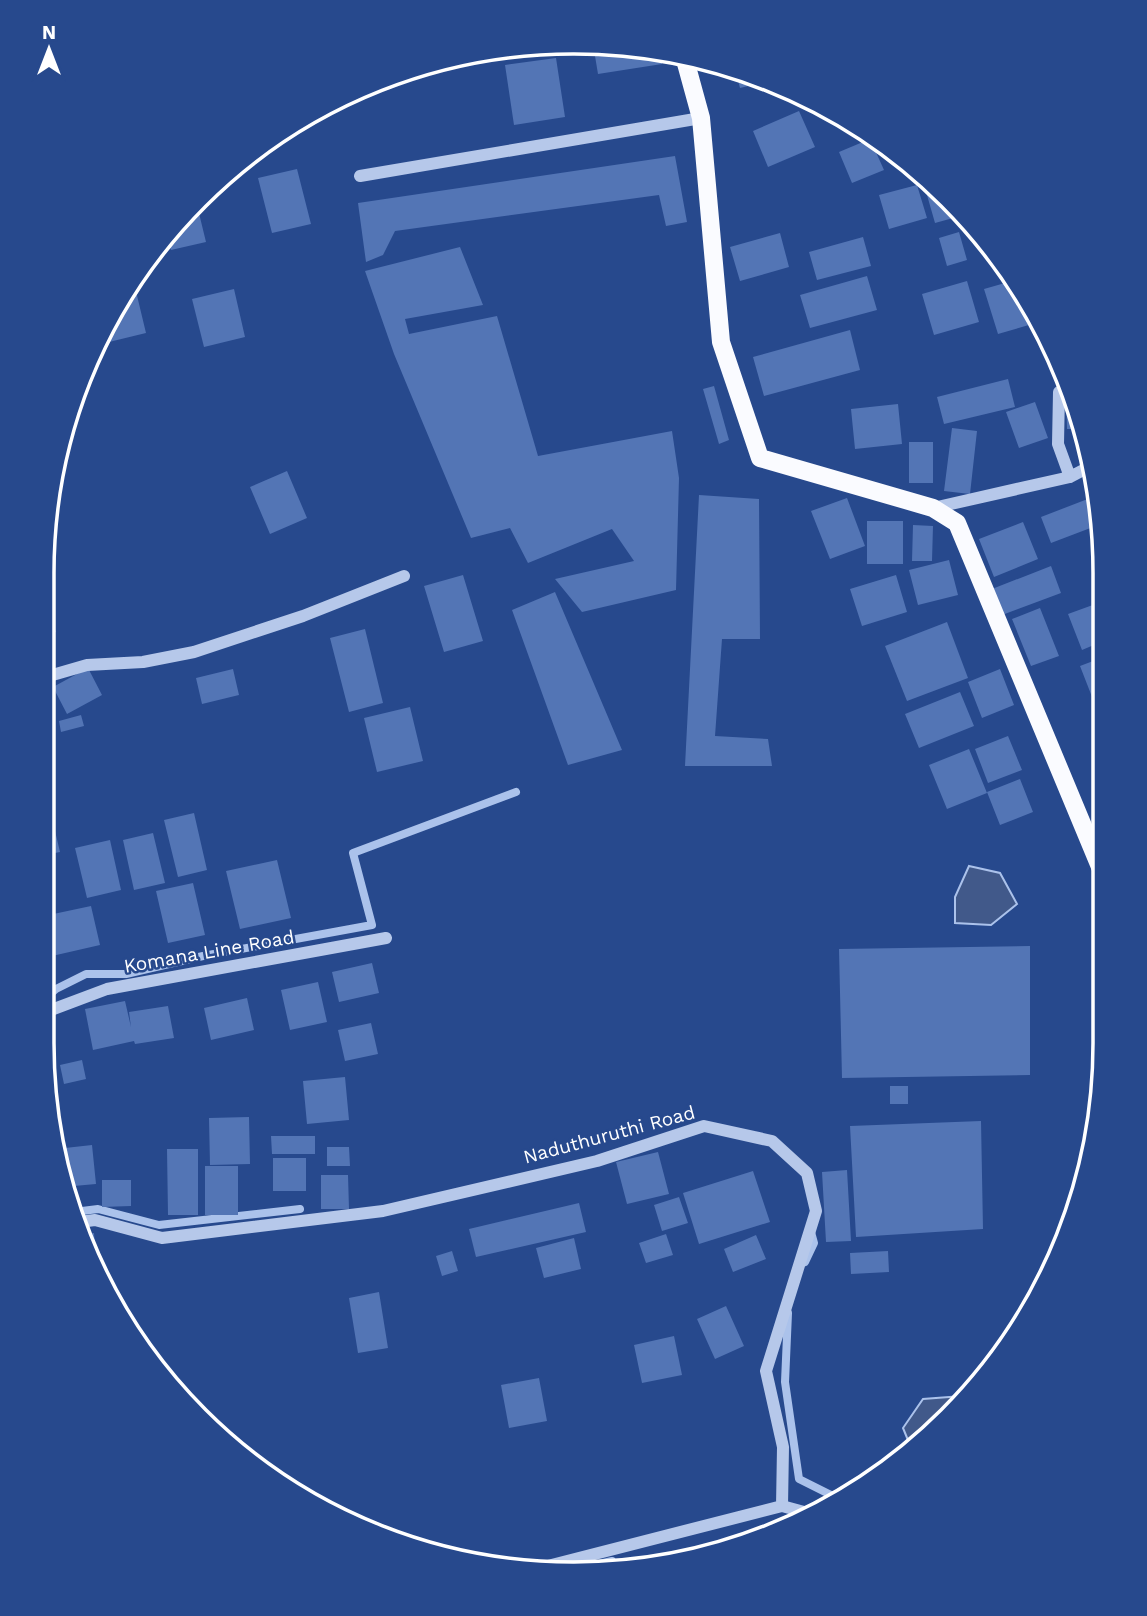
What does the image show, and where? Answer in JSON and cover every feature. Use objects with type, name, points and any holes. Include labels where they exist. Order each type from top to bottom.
[{"type":"main road","points":[[687,67],[701,118],[721,342],[760,458],[933,508],[957,523],[1093,850]]},
{"type":"street","points":[[360,176],[701,118]]},
{"type":"street","points":[[1059,392],[1058,444],[1070,477]]},
{"type":"street","points":[[933,508],[1070,477],[1083,470]]},
{"type":"street","points":[[54,675],[87,665],[144,662],[194,652],[303,616],[404,576]]},
{"type":"street","name":"Komana Line Road","points":[[54,1009],[107,989],[386,938]]},
{"type":"street","name":"Naduthuruthi Road","points":[[87,1221],[95,1220],[162,1238],[383,1211],[597,1161],[704,1126],[772,1141],[807,1173],[816,1211],[766,1371],[783,1447],[782,1506]]},
{"type":"street","points":[[564,1562],[782,1506],[798,1510]]},
{"type":"water","points":[[969,866],[1000,873],[1017,904],[991,925],[955,923],[955,897]]},
{"type":"water","points":[[953,1397],[908,1440],[903,1428],[923,1399]]},
{"type":"building","points":[[595,55],[662,62],[662,64],[598,74]]},
{"type":"building","points":[[556,58],[565,117],[514,125],[505,65]]},
{"type":"building","points":[[738,81],[750,86],[740,88]]},
{"type":"building","points":[[799,111],[815,147],[768,167],[753,131]]},
{"type":"building","points":[[862,142],[876,152],[884,170],[852,183],[839,152]]},
{"type":"building","points":[[675,156],[687,222],[666,226],[659,195],[395,231],[383,255],[366,262],[358,203]]},
{"type":"building","points":[[297,169],[311,224],[272,233],[258,178]]},
{"type":"building","points":[[917,185],[927,218],[889,229],[879,195]]},
{"type":"building","points":[[926,192],[952,218],[935,223]]},
{"type":"building","points":[[199,214],[206,242],[171,250],[170,247]]},
{"type":"building","points":[[959,232],[967,260],[947,266],[939,238]]},
{"type":"building","points":[[780,233],[789,267],[740,281],[730,247]]},
{"type":"building","points":[[863,237],[871,266],[817,280],[809,252]]},
{"type":"building","points":[[460,247],[483,305],[405,319],[409,334],[497,316],[538,456],[672,431],[679,478],[676,590],[582,612],[555,579],[634,561],[612,529],[528,563],[510,528],[471,538],[394,354],[365,271]]},
{"type":"building","points":[[867,276],[877,310],[810,328],[800,295]]},
{"type":"building","points":[[967,281],[979,322],[934,335],[922,294]]},
{"type":"building","points":[[1004,283],[1029,325],[998,334],[984,289]]},
{"type":"building","points":[[234,289],[245,337],[204,347],[192,299]]},
{"type":"building","points":[[137,294],[146,333],[109,342]]},
{"type":"building","points":[[850,330],[860,370],[764,396],[753,357]]},
{"type":"building","points":[[1008,379],[1015,407],[944,424],[937,397]]},
{"type":"building","points":[[714,386],[729,440],[719,444],[703,389]]},
{"type":"building","points":[[1035,402],[1048,438],[1019,448],[1006,412]]},
{"type":"building","points":[[898,404],[902,444],[855,449],[851,409]]},
{"type":"building","points":[[1067,412],[1072,429],[1067,429]]},
{"type":"building","points":[[952,428],[977,431],[970,494],[944,491]]},
{"type":"building","points":[[909,442],[933,442],[933,483],[909,483]]},
{"type":"building","points":[[287,471],[307,518],[270,534],[250,487]]},
{"type":"building","points":[[699,495],[759,499],[760,639],[722,639],[715,736],[768,739],[772,766],[685,766]]},
{"type":"building","points":[[847,498],[865,546],[830,559],[811,511]]},
{"type":"building","points":[[1087,499],[1091,528],[1051,543],[1041,517]]},
{"type":"building","points":[[867,521],[903,521],[903,564],[867,564]]},
{"type":"building","points":[[1023,522],[1038,559],[994,577],[979,539]]},
{"type":"building","points":[[913,525],[933,526],[932,561],[912,561]]},
{"type":"building","points":[[949,560],[958,595],[918,605],[909,570]]},
{"type":"building","points":[[1051,566],[1061,593],[1002,615],[992,589]]},
{"type":"building","points":[[463,575],[483,641],[444,652],[424,586]]},
{"type":"building","points":[[896,575],[907,612],[862,626],[850,589]]},
{"type":"building","points":[[555,592],[622,750],[568,765],[512,610]]},
{"type":"building","points":[[1093,605],[1093,645],[1082,650],[1068,614]]},
{"type":"building","points":[[1040,608],[1059,656],[1031,666],[1012,619]]},
{"type":"building","points":[[947,622],[968,678],[907,701],[885,646]]},
{"type":"building","points":[[365,629],[383,703],[349,712],[330,638]]},
{"type":"building","points":[[1093,661],[1093,699],[1080,666]]},
{"type":"building","points":[[88,668],[102,695],[67,714],[54,686]]},
{"type":"building","points":[[233,669],[239,695],[202,704],[196,678]]},
{"type":"building","points":[[1000,669],[1014,705],[982,718],[968,682]]},
{"type":"building","points":[[960,692],[974,726],[919,748],[905,714]]},
{"type":"building","points":[[410,707],[423,761],[377,772],[364,718]]},
{"type":"building","points":[[81,715],[84,726],[61,732],[59,721]]},
{"type":"building","points":[[1008,736],[1022,770],[988,783],[975,749]]},
{"type":"building","points":[[969,749],[987,793],[947,809],[929,765]]},
{"type":"building","points":[[1020,779],[1033,812],[1000,825],[987,792]]},
{"type":"building","points":[[194,813],[207,870],[178,877],[164,820]]},
{"type":"building","points":[[54,827],[60,852],[54,853]]},
{"type":"building","points":[[153,833],[165,883],[134,890],[123,840]]},
{"type":"building","points":[[110,840],[121,890],[87,898],[75,848]]},
{"type":"building","points":[[277,860],[291,918],[240,929],[226,871]]},
{"type":"building","points":[[193,883],[205,935],[168,943],[156,891]]},
{"type":"building","points":[[91,906],[100,945],[54,956],[54,914]]},
{"type":"building","points":[[1030,946],[1030,1075],[842,1078],[839,949]]},
{"type":"building","points":[[372,963],[379,993],[339,1002],[332,972]]},
{"type":"building","points":[[318,982],[327,1022],[290,1030],[281,990]]},
{"type":"building","points":[[247,998],[254,1030],[211,1040],[204,1008]]},
{"type":"building","points":[[125,1001],[131,1027],[129,1012],[168,1006],[174,1038],[135,1044],[134,1041],[93,1050],[85,1009]]},
{"type":"building","points":[[371,1023],[378,1054],[345,1061],[338,1030]]},
{"type":"building","points":[[82,1060],[86,1079],[64,1084],[60,1065]]},
{"type":"building","points":[[345,1077],[349,1120],[307,1124],[303,1081]]},
{"type":"building","points":[[890,1086],[908,1086],[908,1104],[890,1104]]},
{"type":"building","points":[[249,1117],[250,1164],[210,1165],[209,1118]]},
{"type":"building","points":[[981,1121],[983,1229],[856,1237],[850,1126]]},
{"type":"building","points":[[271,1136],[315,1136],[315,1154],[272,1154]]},
{"type":"building","points":[[92,1145],[96,1184],[75,1186],[65,1148]]},
{"type":"building","points":[[327,1147],[349,1147],[350,1166],[327,1166]]},
{"type":"building","points":[[167,1149],[198,1149],[198,1215],[168,1215]]},
{"type":"building","points":[[658,1152],[669,1194],[627,1204],[616,1162]]},
{"type":"building","points":[[273,1158],[306,1158],[306,1191],[273,1191]]},
{"type":"building","points":[[205,1166],[238,1166],[238,1215],[205,1215]]},
{"type":"building","points":[[847,1170],[851,1241],[826,1242],[822,1172]]},
{"type":"building","points":[[753,1171],[770,1222],[699,1244],[683,1193]]},
{"type":"building","points":[[321,1175],[348,1175],[349,1209],[321,1209]]},
{"type":"building","points":[[102,1180],[131,1180],[131,1206],[102,1207]]},
{"type":"building","points":[[679,1197],[688,1223],[662,1231],[654,1205]]},
{"type":"building","points":[[579,1203],[586,1232],[476,1257],[469,1229]]},
{"type":"building","points":[[666,1234],[673,1255],[646,1263],[639,1243]]},
{"type":"building","points":[[756,1235],[766,1259],[733,1272],[724,1249]]},
{"type":"building","points":[[574,1238],[581,1269],[544,1278],[536,1248]]},
{"type":"building","points":[[452,1251],[458,1271],[442,1276],[436,1256]]},
{"type":"building","points":[[888,1251],[889,1272],[851,1274],[850,1253]]},
{"type":"building","points":[[379,1292],[388,1348],[358,1353],[349,1298]]},
{"type":"building","points":[[726,1306],[744,1346],[715,1359],[697,1319]]},
{"type":"building","points":[[674,1336],[682,1375],[642,1383],[634,1345]]},
{"type":"building","points":[[539,1378],[547,1421],[509,1428],[501,1385]]},
{"type":"waterway","points":[[54,991],[86,974],[126,974],[203,956],[372,925],[353,853],[516,792]]},
{"type":"waterway","points":[[83,1211],[98,1209],[159,1225],[300,1209]]},
{"type":"waterway","points":[[805,1262],[814,1243],[811,1232]]},
{"type":"waterway","points":[[788,1313],[785,1382],[799,1479],[829,1494]]}]
